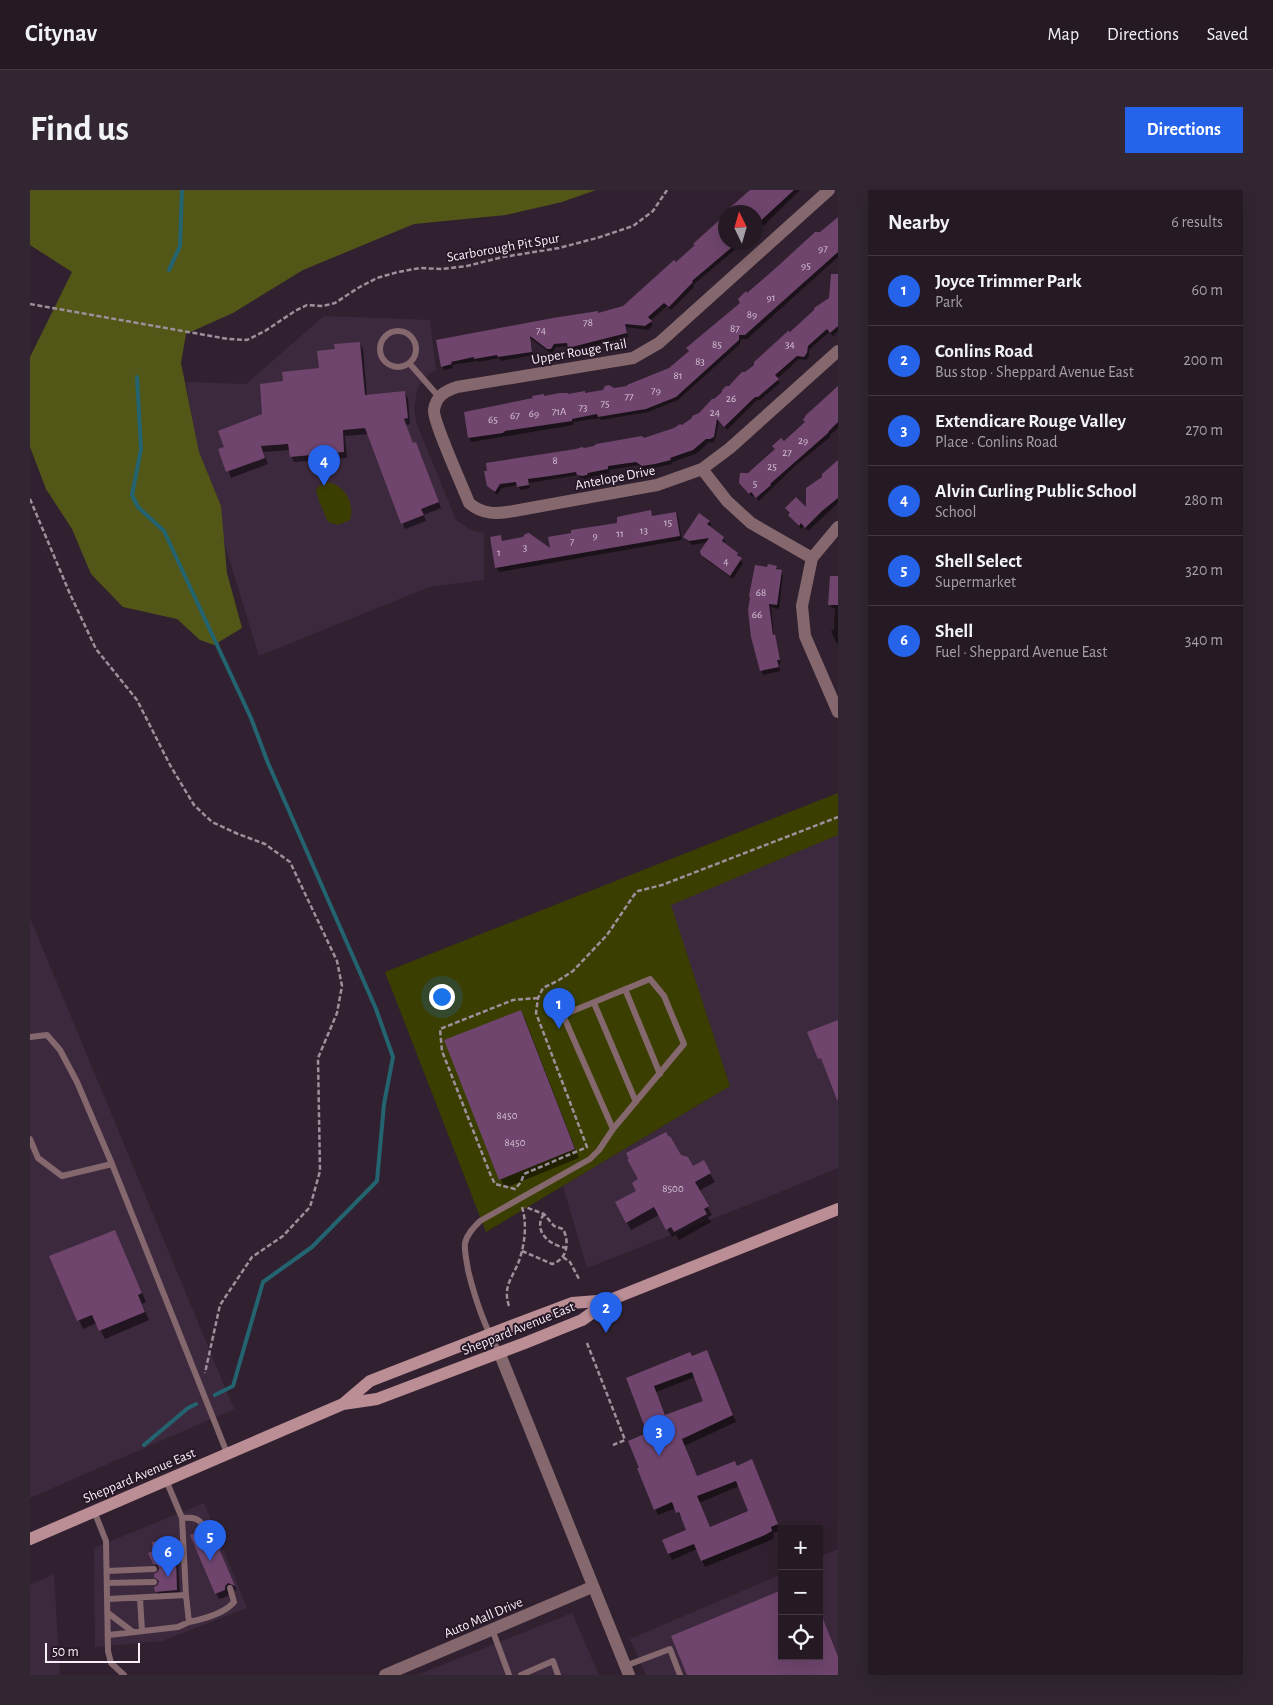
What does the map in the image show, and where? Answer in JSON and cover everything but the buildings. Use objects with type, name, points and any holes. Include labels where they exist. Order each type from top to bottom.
[{"type":"main road","name":"Sheppard Avenue East","points":[[30,1539],[343,1404],[378,1399],[582,1320],[610,1300],[838,1210]]},
{"type":"main road","name":"Sheppard Avenue East","points":[[343,1404],[370,1381],[572,1303],[610,1300]]},
{"type":"street","name":"Upper Rouge Trail","points":[[438,396],[446,390],[457,387],[634,358],[659,343],[829,190]]},
{"type":"street","name":"Antelope Drive","points":[[438,396],[434,413],[436,420],[469,502],[482,512],[503,513],[657,486],[702,469],[730,448],[838,351]]},
{"type":"street","points":[[702,469],[727,501],[751,523],[812,558]]},
{"type":"street","points":[[838,527],[812,558],[802,606],[805,636],[838,712]]},
{"type":"street","points":[[499,1352],[627,1670]]},
{"type":"street","name":"Auto Mall Drive","points":[[385,1675],[401,1672],[492,1629],[592,1587]]},
{"type":"lane","points":[[396,331],[409,334],[414,339],[417,352],[410,364],[403,368],[395,368],[388,365],[380,353],[380,345],[383,338],[389,333],[396,331]]},
{"type":"lane","points":[[410,364],[438,396]]},
{"type":"lane","points":[[499,1352],[489,1335],[474,1298],[465,1243],[470,1231],[480,1221],[590,1159],[684,1044],[664,996],[650,979],[563,1015],[613,1129]]},
{"type":"lane","points":[[625,989],[660,1074]]},
{"type":"lane","points":[[594,1003],[636,1102]]},
{"type":"lane","points":[[30,1037],[47,1035],[60,1050],[77,1082],[112,1164],[227,1453]]},
{"type":"lane","points":[[30,1139],[38,1158],[62,1176],[112,1164]]},
{"type":"lane","points":[[166,1480],[182,1518],[189,1622]]},
{"type":"lane","points":[[94,1511],[106,1541],[108,1651],[111,1663],[124,1675]]},
{"type":"lane","points":[[182,1518],[193,1517],[200,1520],[205,1529]]},
{"type":"lane","points":[[176,1568],[185,1568]]},
{"type":"lane","points":[[107,1571],[154,1569]]},
{"type":"lane","points":[[177,1581],[185,1580]]},
{"type":"lane","points":[[107,1583],[154,1582]]},
{"type":"lane","points":[[109,1635],[178,1627],[202,1619],[230,1608],[234,1602],[230,1588]]},
{"type":"lane","points":[[108,1599],[186,1595]]},
{"type":"lane","points":[[140,1598],[142,1631]]},
{"type":"lane","points":[[108,1613],[133,1632]]},
{"type":"lane","points":[[492,1629],[509,1675]]},
{"type":"lane","points":[[627,1670],[670,1649],[680,1675]]},
{"type":"lane","points":[[521,1675],[553,1662],[558,1675]]},
{"type":"path","name":"Scarborough Pit Spur","points":[[30,304],[228,339],[247,340],[294,311],[307,305],[323,306],[335,303],[377,278],[420,268],[467,266],[504,257],[559,248],[633,226],[653,211],[667,190]]},
{"type":"path","points":[[30,499],[70,594],[96,648],[137,700],[170,765],[194,805],[212,822],[265,844],[290,862],[337,961],[342,986],[337,1013],[318,1058],[320,1170],[310,1207],[283,1236],[252,1257],[220,1305],[206,1371],[198,1381]]},
{"type":"path","points":[[515,1189],[496,1184],[491,1176],[442,1051],[440,1029],[513,1000],[538,998]]},
{"type":"path","points":[[509,1306],[505,1296],[522,1251],[525,1217],[522,1205],[544,1214],[554,1226],[563,1229],[567,1236],[567,1248],[563,1257],[558,1262],[552,1264],[522,1251]]},
{"type":"path","points":[[544,1214],[540,1219],[539,1226],[542,1234],[550,1243],[567,1248]]},
{"type":"path","points":[[563,1257],[570,1262],[579,1279]]},
{"type":"path","points":[[587,1343],[625,1440],[613,1444]]},
{"type":"shaded area","points":[[324,316],[430,320],[436,370],[430,373],[417,391],[414,408],[416,422],[456,520],[471,530],[484,533],[484,580],[429,587],[259,656],[201,468],[186,382],[246,384]]},
{"type":"shaded area","points":[[327,482],[344,491],[350,501],[350,520],[338,525],[328,522],[316,490]]},
{"type":"shaded area","points":[[838,793],[838,835],[671,905],[730,1086],[486,1232],[385,972]]},
{"type":"shaded area","points":[[838,835],[838,1168],[587,1268],[563,1186],[730,1086],[670,904]]},
{"type":"shaded area","points":[[30,918],[234,1409],[30,1498]]},
{"type":"shaded area","points":[[204,1503],[247,1608],[162,1641],[95,1647],[94,1548]]},
{"type":"shaded area","points":[[838,1549],[838,1675],[646,1675],[630,1639],[778,1576],[778,1660],[823,1660],[823,1555]]},
{"type":"shaded area","points":[[54,1574],[60,1675],[30,1675],[30,1585]]},
{"type":"shaded area","points":[[572,1613],[599,1675],[417,1675]]},
{"type":"green space","points":[[30,190],[596,190],[562,202],[506,215],[414,224],[303,270],[233,313],[186,334],[181,363],[199,452],[221,506],[227,573],[242,628],[214,645],[200,640],[177,619],[123,607],[91,574],[72,529],[46,489],[30,447],[30,357],[72,272],[30,245]]},
{"type":"waterway","points":[[169,270],[180,246],[182,190]]},
{"type":"waterway","points":[[137,377],[141,449],[132,495],[138,507],[164,531],[251,718],[268,763],[376,1009],[393,1057],[384,1104],[377,1181],[312,1247],[263,1282],[233,1386],[215,1395]]},
{"type":"waterway","points":[[144,1445],[188,1408],[196,1404]]},
{"type":"place","name":"Alvin Curling Public School","points":[[324,486]]},
{"type":"place","name":"Joyce Trimmer Park","points":[[559,1029]]},
{"type":"place","name":"Conlins Road","points":[[606,1333]]},
{"type":"place","name":"Extendicare Rouge Valley","points":[[659,1456]]},
{"type":"place","name":"Shell Select","points":[[210,1561]]},
{"type":"place","name":"Shell","points":[[168,1577]]}]
